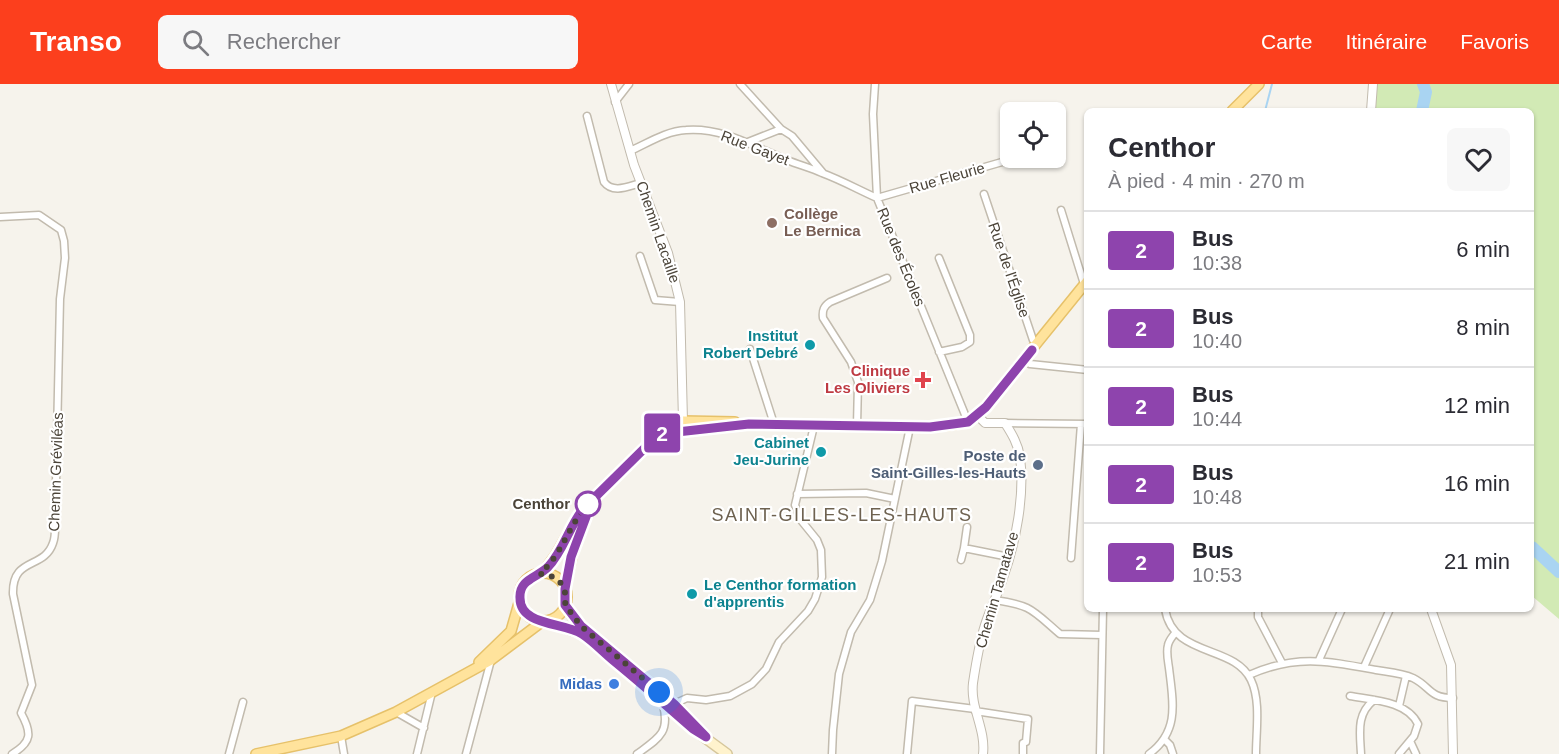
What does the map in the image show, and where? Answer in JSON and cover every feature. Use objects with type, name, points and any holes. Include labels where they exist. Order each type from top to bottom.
[{"type":"main road","points":[[1235,108],[1259,84]]},
{"type":"main road","points":[[664,433],[749,424],[910,427],[951,426],[968,422],[977,415],[1023,361],[1084,284]]},
{"type":"main road","points":[[540,574],[555,559],[574,521],[594,498],[672,424],[683,421],[725,421],[749,424]]},
{"type":"main road","points":[[256,754],[340,736],[396,712],[491,660],[544,621],[557,616],[565,605],[565,589],[575,543],[594,498]]},
{"type":"main road","points":[[471,670],[511,631],[520,591],[531,576],[540,574],[555,577],[565,589]]},
{"type":"main road","points":[[519,601],[527,615],[582,634],[693,729],[706,737]]},
{"type":"main road","points":[[565,605],[581,626],[674,704],[706,737],[727,754]]},
{"type":"main road","points":[[650,691],[656,693],[670,705],[674,704]]},
{"type":"street","name":"Chemin Lacaille","points":[[611,84],[630,151],[668,253],[680,302],[683,421]]},
{"type":"street","points":[[615,102],[629,84]]},
{"type":"street","points":[[740,84],[781,129],[792,135],[824,173]]},
{"type":"street","name":"Rue des Écoles","points":[[874,84],[877,198],[968,422]]},
{"type":"street","points":[[1371,108],[1372,84]]},
{"type":"street","points":[[587,116],[607,186],[615,189],[641,183]]},
{"type":"street","points":[[748,142],[781,129]]},
{"type":"street","name":"Rue Gayet","points":[[630,151],[666,134],[687,130],[716,132],[748,142],[824,173],[877,198]]},
{"type":"street","points":[[798,164],[807,151]]},
{"type":"street","name":"Rue Fleurie","points":[[877,198],[1000,163]]},
{"type":"street","name":"Rue de l'Église","points":[[984,194],[1036,344]]},
{"type":"street","points":[[1061,210],[1084,276]]},
{"type":"street","name":"Chemin Gréviléas","points":[[0,216],[39,215],[61,230],[65,258],[60,299],[55,528],[53,544],[46,554],[17,573],[13,581],[32,685],[21,713],[28,726],[29,735],[26,743],[12,754]]},
{"type":"street","points":[[640,256],[655,300],[680,302]]},
{"type":"street","points":[[939,258],[970,342],[962,347],[939,352]]},
{"type":"street","points":[[857,426],[858,382],[851,362],[823,318],[822,312],[830,302],[887,278]]},
{"type":"street","points":[[750,349],[774,424]]},
{"type":"street","points":[[1023,361],[1030,364],[1084,370]]},
{"type":"street","points":[[977,415],[985,423],[1084,424],[1071,558]]},
{"type":"street","name":"Chemin Tamatave","points":[[984,754],[983,735],[972,695],[977,655],[984,626],[1004,578],[1016,524],[1020,477],[1020,456],[1016,442],[1005,423]]},
{"type":"street","points":[[674,704],[687,698],[706,700],[730,696],[752,684],[766,669],[779,642],[816,599],[822,577],[821,550],[817,540],[796,514],[795,505],[814,426]]},
{"type":"street","points":[[832,754],[839,674],[851,632],[870,600],[879,571],[910,427]]},
{"type":"street","points":[[797,494],[866,493],[895,500]]},
{"type":"street","points":[[961,560],[967,527]]},
{"type":"street","points":[[964,548],[1009,557]]},
{"type":"street","points":[[994,600],[1029,607],[1060,634],[1102,635]]},
{"type":"street","points":[[1100,754],[1103,612]]},
{"type":"street","points":[[1166,612],[1175,633],[1193,645],[1230,661],[1249,675],[1253,682],[1257,705],[1256,754]]},
{"type":"street","points":[[1258,612],[1258,617],[1282,663]]},
{"type":"street","points":[[1319,660],[1340,612]]},
{"type":"street","points":[[1364,668],[1389,612]]},
{"type":"street","points":[[1432,612],[1451,665],[1453,754]]},
{"type":"street","points":[[1149,754],[1165,740],[1170,727],[1173,711],[1167,654],[1168,644],[1175,633]]},
{"type":"street","points":[[466,754],[491,660]]},
{"type":"street","points":[[1249,675],[1282,663],[1319,660],[1406,676],[1439,698],[1453,698]]},
{"type":"street","points":[[1399,706],[1406,676]]},
{"type":"street","points":[[417,754],[432,691]]},
{"type":"street","points":[[1350,696],[1399,706],[1410,713],[1418,724],[1414,736],[1399,754]]},
{"type":"street","points":[[1361,754],[1360,719],[1365,709],[1374,700]]},
{"type":"street","points":[[637,754],[663,732],[667,721],[662,701]]},
{"type":"street","points":[[907,754],[912,701],[1028,719],[1023,754]]},
{"type":"street","points":[[229,754],[243,702]]},
{"type":"street","points":[[396,712],[424,728]]},
{"type":"street","points":[[340,736],[344,754]]},
{"type":"street","points":[[1165,740],[1170,745],[1173,754]]},
{"type":"street","points":[[1410,741],[1416,754]]},
{"type":"green space","points":[[1373,84],[1559,84],[1559,619],[1534,598],[1534,108],[1373,108]]},
{"type":"waterway","points":[[1266,108],[1272,84]]},
{"type":"waterway","points":[[1423,84],[1426,92],[1423,108]]},
{"type":"waterway","points":[[1534,549],[1559,572]]},
{"type":"bus line","name":"2","points":[[586,517],[571,557],[565,589],[567,597],[565,605],[581,626],[674,704],[706,737],[693,729],[582,634],[545,621],[534,620],[522,609],[519,601],[524,583],[531,576],[540,574],[555,559],[578,515],[659,434],[749,424],[930,427],[960,424],[968,422],[986,407],[1032,350]]},
{"type":"place","name":"Collège Le Bernica","points":[[772,223]]},
{"type":"place","name":"Institut Robert Debré","points":[[810,345]]},
{"type":"place","name":"Clinique Les Oliviers","points":[[923,380]]},
{"type":"place","name":"Cabinet Jeu-Jurine","points":[[821,452]]},
{"type":"place","name":"Poste de Saint-Gilles-les-Hauts","points":[[1038,465]]},
{"type":"place","name":"Centhor","points":[[588,504]]},
{"type":"place","name":"Le Centhor formation d'apprentis","points":[[692,594]]},
{"type":"place","name":"Midas","points":[[614,684]]},
{"type":"district","name":"SAINT-GILLES-LES-HAUTS","points":[[842,515]]},
{"type":"route","points":[[588,504],[574,521],[555,559],[540,574],[548,574],[561,582],[567,597],[565,605],[574,619],[659,692]]}]
